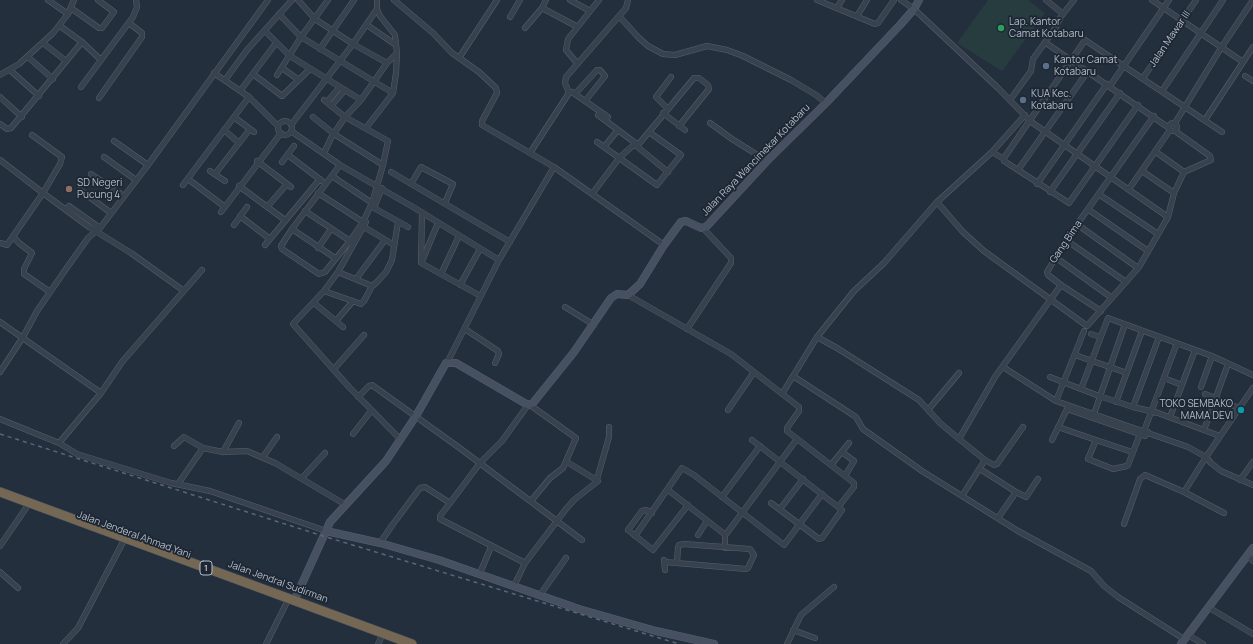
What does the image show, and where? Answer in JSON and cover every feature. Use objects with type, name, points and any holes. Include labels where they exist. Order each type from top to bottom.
[{"type":"highway","name":"Jalan Jendral Sudirman","points":[[0,492],[291,601],[412,644]]},
{"type":"highway","name":"Jalan Jenderal Ahmad Yani","points":[[0,497],[26,508],[291,601],[380,641],[394,644]]},
{"type":"street","points":[[48,0],[64,12]]},
{"type":"street","points":[[0,75],[11,70],[28,57],[60,26],[64,12],[71,8],[74,0]]},
{"type":"street","points":[[71,8],[99,28],[102,28],[114,12],[98,0]]},
{"type":"street","points":[[82,87],[129,23],[137,7],[136,0]]},
{"type":"street","points":[[0,372],[50,292],[88,238],[98,230],[148,165],[214,72],[268,0]]},
{"type":"street","points":[[225,80],[292,0]]},
{"type":"street","points":[[306,0],[300,2],[315,19],[334,30],[353,44],[387,63]]},
{"type":"street","points":[[277,75],[301,37],[328,0]]},
{"type":"street","points":[[320,49],[354,0]]},
{"type":"street","points":[[366,128],[393,94],[398,52],[395,35],[377,10],[377,0]]},
{"type":"street","points":[[394,0],[459,58],[479,72],[496,88],[497,93],[482,121],[482,125],[554,167],[664,245]]},
{"type":"street","points":[[459,58],[497,0]]},
{"type":"street","points":[[510,17],[520,0]]},
{"type":"street","points":[[525,28],[542,8],[546,0]]},
{"type":"street","points":[[570,0],[590,12]]},
{"type":"street","points":[[577,64],[566,50],[568,39],[576,26],[590,12],[599,0]]},
{"type":"street","points":[[608,117],[586,100],[570,91],[565,83],[566,77],[626,8],[628,0]]},
{"type":"street","points":[[817,0],[877,24],[894,0]]},
{"type":"street","points":[[837,8],[842,0]]},
{"type":"street","points":[[857,16],[867,0]]},
{"type":"street","points":[[901,0],[914,10],[1030,120],[1063,145],[1077,153],[1168,217]]},
{"type":"street","name":"Jalan Raya Wancimekar Kotabaru","points":[[529,405],[554,378],[594,325],[614,295],[628,295],[640,284],[664,245],[683,221],[702,228],[716,216],[767,161],[826,103],[914,10],[919,0]]},
{"type":"street","points":[[1046,0],[1062,14]]},
{"type":"street","points":[[1010,100],[1031,70],[1033,59],[1046,43],[1062,14],[1074,0]]},
{"type":"street","points":[[1152,0],[1243,62]]},
{"type":"street","points":[[1038,184],[1063,145],[1124,65],[1169,0]]},
{"type":"street","name":"Jalan Mawar III","points":[[1143,78],[1196,0]]},
{"type":"street","points":[[1162,91],[1223,0]]},
{"type":"street","points":[[1129,189],[1171,130],[1172,123],[1175,123],[1221,48],[1253,0]]},
{"type":"street","points":[[542,8],[576,26]]},
{"type":"street","points":[[291,132],[291,125],[327,79],[377,10]]},
{"type":"street","points":[[279,14],[301,37],[339,62],[375,81],[393,94]]},
{"type":"street","points":[[619,16],[648,46],[663,54],[675,55],[707,46],[727,50],[743,56],[791,80],[826,103]]},
{"type":"street","points":[[99,98],[142,36],[142,33],[129,23]]},
{"type":"street","points":[[366,25],[396,45]]},
{"type":"street","points":[[60,26],[82,42],[101,60]]},
{"type":"street","points":[[265,31],[290,56],[361,100]]},
{"type":"street","points":[[1004,159],[1087,40],[1222,132]]},
{"type":"street","points":[[0,124],[9,129],[22,117],[82,42]]},
{"type":"street","points":[[43,43],[66,61]]},
{"type":"street","points":[[240,91],[276,43]]},
{"type":"street","points":[[1046,43],[1154,116],[1211,159],[1210,161],[1184,172],[1174,194],[1168,217],[1138,268],[1086,328],[1056,401]]},
{"type":"street","points":[[1205,120],[1253,47]]},
{"type":"street","points":[[324,153],[345,117],[361,100],[387,63],[398,52]]},
{"type":"street","points":[[28,57],[53,79]]},
{"type":"street","points":[[282,68],[300,80]]},
{"type":"street","points":[[253,74],[280,96],[300,80],[310,69]]},
{"type":"street","points":[[575,94],[598,69],[605,76],[586,100]]},
{"type":"street","points":[[11,70],[39,96]]},
{"type":"street","points":[[1018,170],[1088,71]]},
{"type":"street","points":[[214,72],[249,97],[278,126],[280,133]]},
{"type":"street","points":[[1245,76],[1253,81]]},
{"type":"street","points":[[667,108],[656,97],[671,77]]},
{"type":"street","points":[[592,194],[620,157],[635,144],[638,145],[667,108],[694,78],[699,78],[710,87],[679,126]]},
{"type":"street","points":[[342,89],[325,101],[345,117],[387,140],[380,187],[373,205],[338,272],[314,303],[293,324],[371,411],[401,440]]},
{"type":"street","points":[[331,106],[342,89]]},
{"type":"street","points":[[530,153],[570,91]]},
{"type":"street","points":[[1050,192],[1120,93]]},
{"type":"street","points":[[0,97],[22,117]]},
{"type":"street","points":[[183,185],[249,97]]},
{"type":"street","points":[[992,152],[1050,192],[1069,203],[1096,167],[1138,105]]},
{"type":"street","points":[[663,113],[685,130]]},
{"type":"street","points":[[598,114],[668,172]]},
{"type":"street","points":[[782,394],[817,337],[854,291],[884,263],[937,202],[992,152],[1025,115]]},
{"type":"street","name":"Gang Bima","points":[[1101,311],[1047,274],[1055,257],[1066,240],[1112,178],[1154,116]]},
{"type":"street","points":[[216,174],[239,142],[252,130],[234,117]]},
{"type":"street","points":[[313,117],[334,134],[384,165]]},
{"type":"street","points":[[278,126],[284,121],[291,125]]},
{"type":"street","points":[[710,123],[767,161]]},
{"type":"street","points":[[224,130],[239,142]]},
{"type":"street","points":[[604,147],[618,130]]},
{"type":"street","points":[[280,133],[286,134],[291,132]]},
{"type":"street","points":[[291,132],[340,165],[380,187],[499,260]]},
{"type":"street","points":[[597,142],[620,157],[656,185],[668,172],[680,155],[649,132]]},
{"type":"street","points":[[188,179],[223,209],[257,161],[280,133]]},
{"type":"street","points":[[0,243],[7,245],[43,193],[60,164],[62,157],[32,135]]},
{"type":"street","points":[[114,141],[148,165]]},
{"type":"street","points":[[282,162],[294,146]]},
{"type":"street","points":[[1156,152],[1184,172]]},
{"type":"street","points":[[265,245],[285,220],[322,180],[288,155]]},
{"type":"street","points":[[104,157],[136,180]]},
{"type":"street","points":[[0,160],[66,210],[98,230],[184,291]]},
{"type":"street","points":[[257,161],[289,185],[267,207]]},
{"type":"street","points":[[340,165],[292,229],[281,247],[319,274],[325,272],[363,225]]},
{"type":"street","points":[[411,184],[421,167],[453,184],[445,203]]},
{"type":"street","points":[[266,644],[291,601],[326,531],[338,512],[375,475],[401,440],[416,416],[448,361],[499,260],[554,167]]},
{"type":"street","points":[[210,171],[225,181]]},
{"type":"street","points":[[391,172],[510,242]]},
{"type":"street","points":[[1142,172],[1174,194]]},
{"type":"street","points":[[91,174],[124,196]]},
{"type":"street","points":[[332,176],[398,222],[408,227]]},
{"type":"street","points":[[239,186],[285,220]]},
{"type":"street","points":[[80,190],[111,213]]},
{"type":"street","points":[[318,193],[394,245]]},
{"type":"street","points":[[1100,194],[1158,234]]},
{"type":"street","points":[[937,202],[963,232],[984,251],[1051,300],[1086,328]]},
{"type":"street","points":[[234,225],[247,207]]},
{"type":"street","points":[[1089,210],[1148,251]]},
{"type":"street","points":[[305,211],[350,241]]},
{"type":"street","points":[[421,263],[422,213]]},
{"type":"street","points":[[240,216],[270,239]]},
{"type":"street","points":[[324,291],[362,303],[372,286],[386,272],[392,260],[398,222]]},
{"type":"street","points":[[421,263],[438,223]]},
{"type":"street","points":[[1078,225],[1138,268]]},
{"type":"street","points":[[687,329],[731,263],[731,258],[702,228]]},
{"type":"street","points":[[292,229],[318,248],[335,258]]},
{"type":"street","points":[[318,248],[331,229]]},
{"type":"street","points":[[13,236],[19,244],[32,253],[24,270],[24,274],[50,292]]},
{"type":"street","points":[[441,274],[459,236]]},
{"type":"street","points":[[356,279],[385,240]]},
{"type":"street","points":[[1066,240],[1126,282]]},
{"type":"street","points":[[460,285],[480,248]]},
{"type":"street","points":[[1055,257],[1112,298]]},
{"type":"street","points":[[421,263],[477,294]]},
{"type":"street","points":[[59,443],[101,393],[122,362],[202,270]]},
{"type":"street","points":[[338,272],[372,286]]},
{"type":"street","points":[[959,439],[984,395],[1061,285]]},
{"type":"street","points":[[628,295],[730,354],[800,409],[787,429],[797,439],[854,483],[854,487],[839,506]]},
{"type":"street","points":[[336,321],[353,301]]},
{"type":"street","points":[[314,303],[344,327]]},
{"type":"street","points":[[565,307],[594,325]]},
{"type":"street","points":[[1081,390],[1108,318],[1212,356],[1253,375]]},
{"type":"street","points":[[0,322],[101,393]]},
{"type":"street","points":[[1094,414],[1125,324]]},
{"type":"street","points":[[465,329],[498,351],[499,354],[495,363]]},
{"type":"street","points":[[1116,402],[1142,331]]},
{"type":"street","points":[[1091,334],[1101,337]]},
{"type":"street","points":[[334,369],[364,335]]},
{"type":"street","points":[[817,337],[919,400],[940,423],[985,460],[994,465],[997,464],[1023,428]]},
{"type":"street","points":[[1133,408],[1159,337]]},
{"type":"street","points":[[1096,440],[1088,460],[1113,469],[1127,466],[1132,452],[1144,432],[1177,343]]},
{"type":"street","points":[[1170,417],[1195,350]]},
{"type":"street","points":[[1075,355],[1127,373]]},
{"type":"street","points":[[1201,387],[1212,356]]},
{"type":"street","points":[[448,361],[470,370],[529,405],[551,422],[575,437],[575,443],[562,470],[550,478],[531,501]]},
{"type":"street","points":[[1204,430],[1228,364]]},
{"type":"street","points":[[1003,367],[1056,401],[1188,447],[1206,457],[1215,467],[1253,485]]},
{"type":"street","points":[[728,410],[754,372]]},
{"type":"street","points":[[928,410],[959,372]]},
{"type":"street","points":[[793,376],[856,417],[863,429],[922,471],[998,518],[1091,571],[1104,586],[1118,598],[1184,639],[1203,644]]},
{"type":"street","points":[[1050,377],[1081,390],[1133,408],[1170,417],[1220,436]]},
{"type":"street","points":[[1164,378],[1182,385]]},
{"type":"street","points":[[358,397],[372,385],[480,463],[582,540]]},
{"type":"street","points":[[1184,492],[1253,388]]},
{"type":"street","points":[[1204,394],[1216,397],[1239,408]]},
{"type":"street","points":[[525,563],[491,547],[440,519],[440,516],[480,463],[502,441],[529,405]]},
{"type":"street","points":[[1052,440],[1067,409],[1144,432]]},
{"type":"street","points":[[352,434],[371,411]]},
{"type":"street","points":[[0,419],[59,443],[77,454],[178,484],[210,491],[326,531],[380,543],[480,574],[619,621],[714,644]]},
{"type":"street","points":[[223,452],[239,423]]},
{"type":"street","points":[[514,586],[525,563],[574,500],[598,482],[597,479],[609,437],[609,427]]},
{"type":"street","points":[[1058,427],[1132,452]]},
{"type":"street","points":[[174,446],[182,437],[184,437],[203,448],[223,452],[247,451],[263,457],[302,478],[346,505]]},
{"type":"street","points":[[263,457],[277,437]]},
{"type":"street","points":[[725,548],[725,534],[797,439]]},
{"type":"street","points":[[752,440],[839,506],[842,511],[820,539],[817,539],[771,502]]},
{"type":"street","points":[[831,465],[849,443]]},
{"type":"street","points":[[722,498],[760,446]]},
{"type":"street","points":[[178,484],[203,448]]},
{"type":"street","points":[[842,452],[854,461],[845,476]]},
{"type":"street","points":[[302,478],[325,453]]},
{"type":"street","points":[[962,496],[985,460]]},
{"type":"street","points":[[567,462],[597,479]]},
{"type":"street","points":[[1240,480],[1253,462]]},
{"type":"street","points":[[635,536],[682,468],[694,475],[784,545],[822,494]]},
{"type":"street","points":[[980,469],[1026,497],[1038,479]]},
{"type":"street","points":[[1124,524],[1142,476],[1146,475],[1184,492],[1224,513]]},
{"type":"street","points":[[780,510],[803,479]]},
{"type":"street","points":[[380,543],[392,524],[420,488],[426,487],[450,503]]},
{"type":"street","points":[[668,490],[725,534]]},
{"type":"street","points":[[998,518],[1016,492]]},
{"type":"street","points":[[652,513],[644,510],[636,516],[628,530],[650,549],[655,549],[688,505]]},
{"type":"street","points":[[0,546],[26,508]]},
{"type":"street","points":[[698,535],[708,521]]},
{"type":"street","points":[[63,644],[78,628],[123,542]]},
{"type":"street","points":[[665,570],[664,561],[677,564],[748,568],[754,554],[753,550],[679,545],[677,564]]},
{"type":"street","points":[[480,574],[491,547]]},
{"type":"street","points":[[1184,639],[1208,607],[1250,558],[1253,548]]},
{"type":"street","points":[[540,595],[566,558]]},
{"type":"street","points":[[0,572],[18,588]]},
{"type":"street","points":[[787,644],[802,613],[834,587]]},
{"type":"street","points":[[1208,607],[1253,634]]},
{"type":"street","points":[[793,630],[815,638]]},
{"type":"green space","name":"Lap. Kantor Camat Kotabaru","points":[[988,0],[1028,0],[1045,13],[1002,71],[957,43]]},
{"type":"railway","points":[[0,434],[323,536],[679,644]]},
{"type":"place","name":"Lap. Kantor Camat Kotabaru","points":[[1001,28]]},
{"type":"place","name":"Kantor Camat Kotabaru","points":[[1046,66]]},
{"type":"place","name":"KUA Kec. Kotabaru","points":[[1023,100]]},
{"type":"place","name":"SD Negeri Pucung 4","points":[[69,189]]},
{"type":"place","name":"TOKO SEMBAKO MAMA DEVI","points":[[1241,410]]}]
